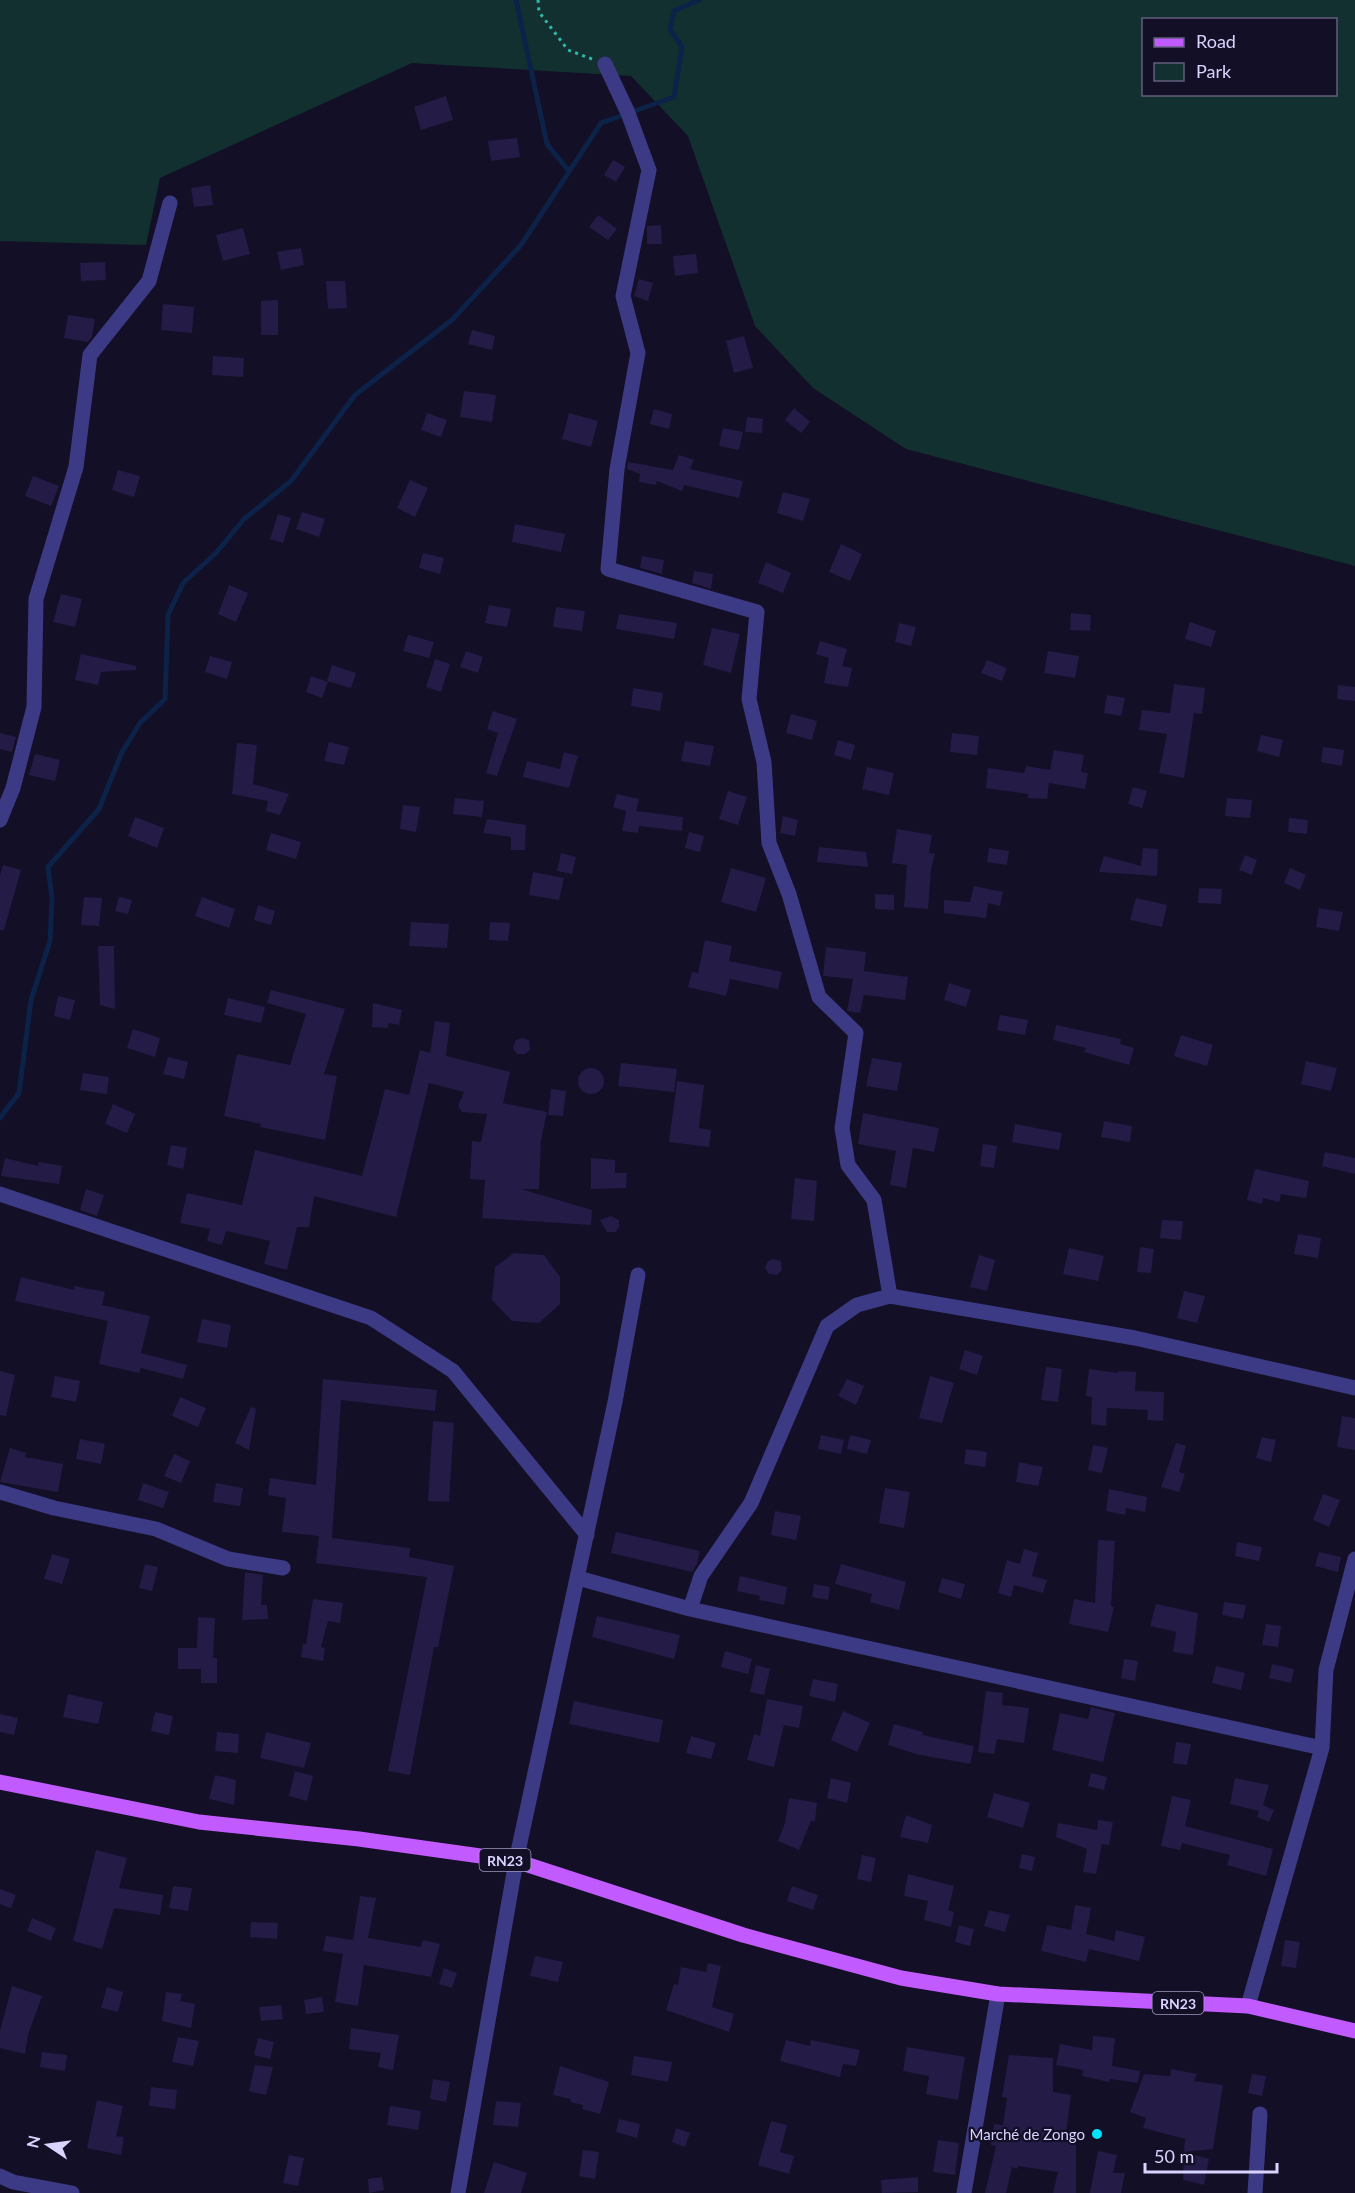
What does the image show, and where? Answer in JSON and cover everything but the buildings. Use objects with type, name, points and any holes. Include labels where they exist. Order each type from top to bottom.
[{"type":"main road","name":"RN23","points":[[0,1782],[199,1822],[516,1861],[743,1935],[900,1978],[998,1994],[1248,2006],[1355,2031]]},
{"type":"street","points":[[605,64],[628,113],[649,170],[623,296],[638,353],[616,469],[608,569],[757,612],[749,699],[764,762],[769,843],[789,894],[819,997],[856,1033],[842,1128],[848,1166],[874,1200],[890,1296]]},
{"type":"street","points":[[0,820],[13,788],[34,708],[36,599],[76,467],[90,355],[149,281],[170,203]]},
{"type":"street","points":[[0,1194],[371,1318],[453,1371],[587,1535]]},
{"type":"street","points":[[458,2193],[516,1861],[587,1535],[638,1275]]},
{"type":"street","points":[[690,1609],[701,1576],[751,1503],[827,1326],[857,1305],[890,1296],[1135,1338],[1355,1388]]},
{"type":"street","points":[[0,1492],[54,1508],[156,1529],[228,1559],[283,1568]]},
{"type":"street","points":[[1248,2006],[1322,1748],[1326,1670],[1355,1559]]},
{"type":"street","points":[[578,1578],[690,1609],[1322,1748]]},
{"type":"street","points":[[964,2193],[998,1994]]},
{"type":"street","points":[[1255,2193],[1260,2114]]},
{"type":"street","points":[[0,2176],[13,2182],[72,2193]]},
{"type":"path","points":[[538,0],[539,12],[568,50],[605,64]]},
{"type":"green space","points":[[0,0],[1355,0],[1355,566],[906,449],[813,388],[755,326],[688,136],[631,76],[412,63],[160,178],[146,245],[0,241]]},
{"type":"waterway","points":[[516,0],[547,144],[568,170]]},
{"type":"waterway","points":[[0,1118],[19,1093],[31,1000],[50,941],[52,899],[48,867],[99,809],[122,752],[140,723],[165,699],[168,615],[183,583],[216,553],[244,519],[291,481],[355,395],[452,320],[521,245],[601,123],[674,97],[682,47],[670,29],[674,11],[699,0]]},
{"type":"place","name":"Marché de Zongo","points":[[1097,2134]]}]
